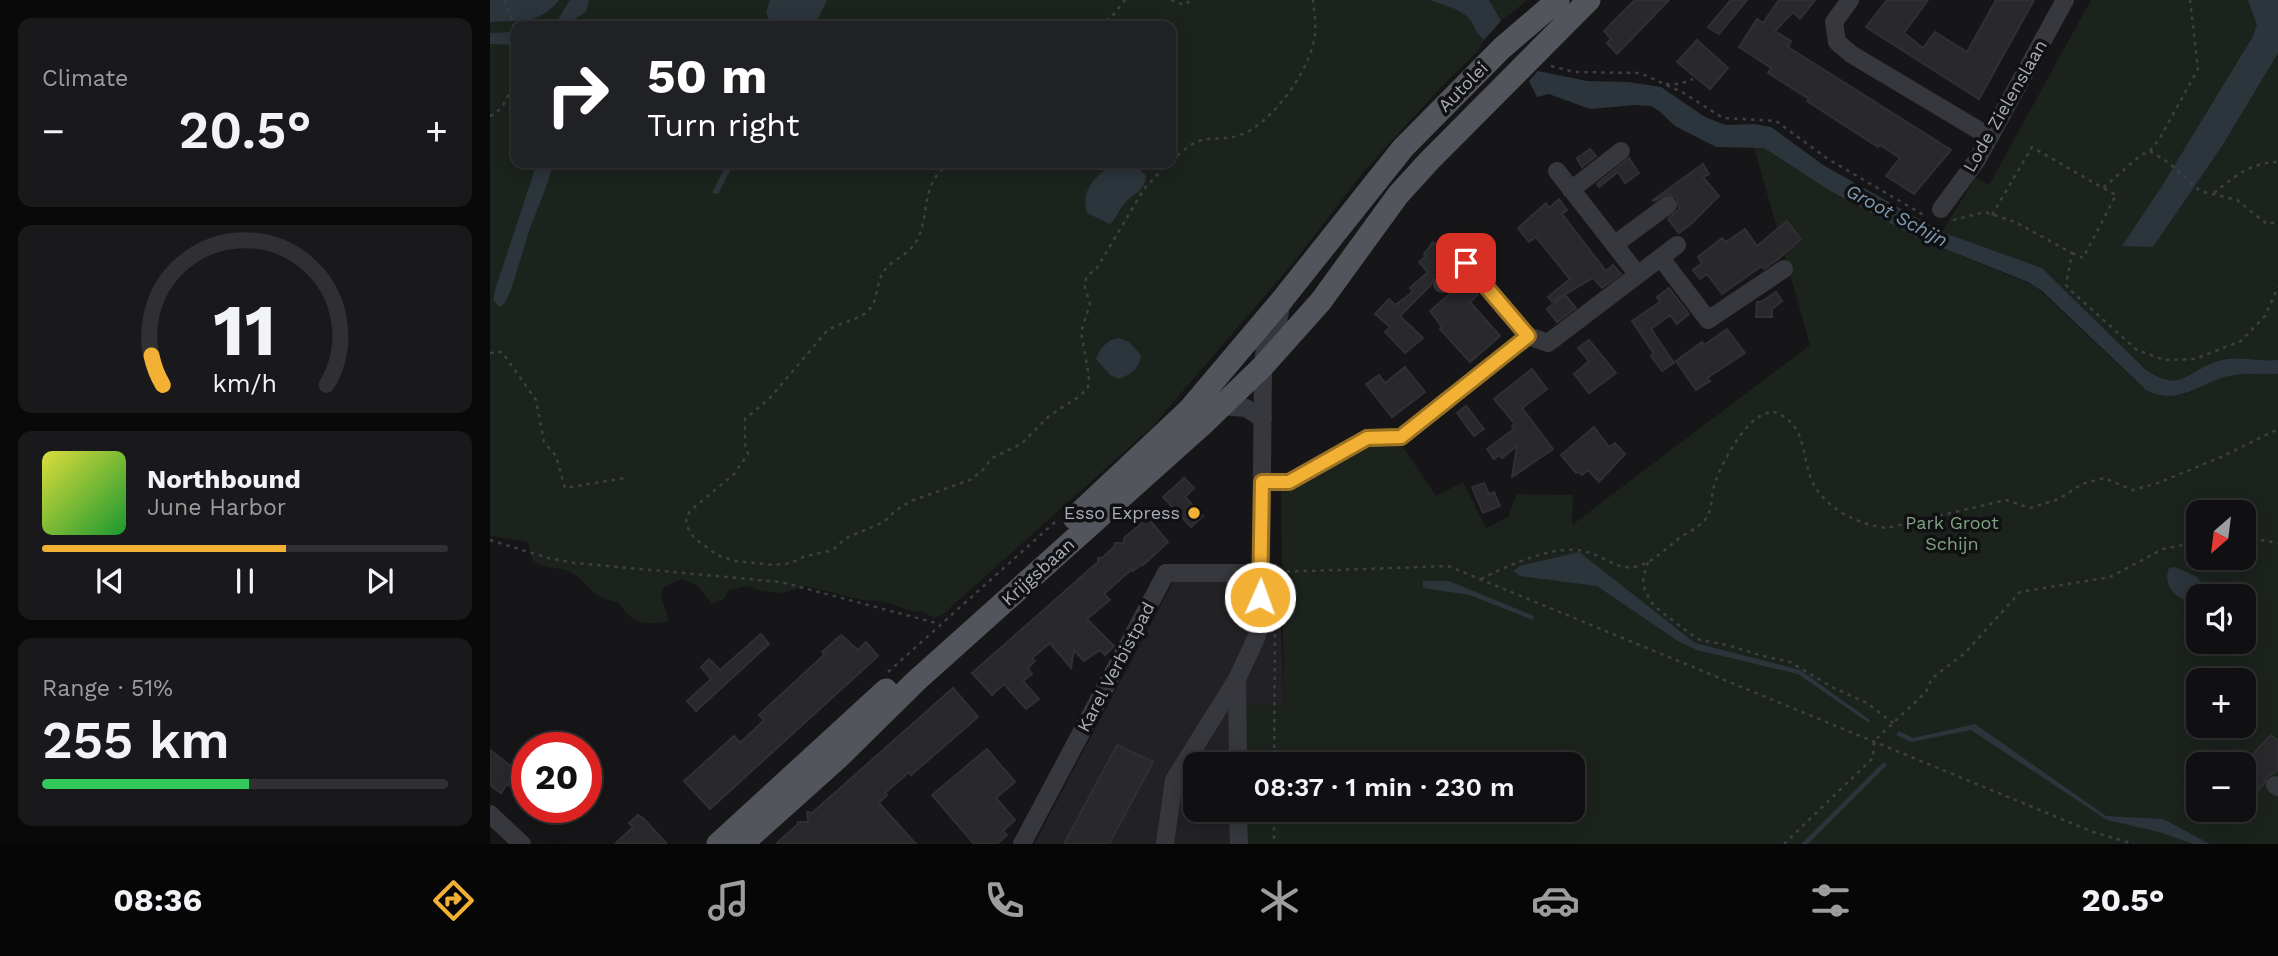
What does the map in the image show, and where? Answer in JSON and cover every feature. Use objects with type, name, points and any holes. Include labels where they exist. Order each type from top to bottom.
[{"type":"main road","name":"Autolei","points":[[1429,161],[1589,0]]},
{"type":"main road","name":"Autolei","points":[[1375,181],[1403,148],[1502,48],[1552,3]]},
{"type":"main road","name":"Krijgsbaan","points":[[742,844],[838,758],[916,681],[1263,366],[1321,301],[1398,195],[1429,161]]},
{"type":"main road","name":"Krijgsbaan","points":[[718,844],[1160,440],[1189,410],[1282,300],[1375,181]]},
{"type":"street","points":[[1850,0],[1834,22],[1837,42],[1851,54],[1990,138]]},
{"type":"street","name":"Lode Zielenslaan","points":[[1941,209],[1977,160],[2065,0]]},
{"type":"street","points":[[1571,190],[1621,151]]},
{"type":"street","points":[[1557,171],[1638,275]]},
{"type":"street","points":[[1615,244],[1668,205]]},
{"type":"street","points":[[1442,284],[1466,263],[1528,336],[1548,343],[1677,245]]},
{"type":"street","points":[[1661,258],[1708,320],[1784,269]]},
{"type":"street","points":[[1165,844],[1174,780],[1237,678],[1257,636],[1261,573],[1263,366],[1265,346],[1277,328],[1282,300]]},
{"type":"street","points":[[1262,482],[1289,482],[1367,438],[1401,437],[1528,336]]},
{"type":"street","points":[[1222,405],[1246,408],[1263,419]]},
{"type":"street","name":"Karel Verbistpad","points":[[1022,844],[1166,573],[1261,573]]},
{"type":"street","points":[[1237,678],[1238,752]]},
{"type":"street","points":[[490,814],[522,844]]},
{"type":"street","points":[[1238,822],[1238,844]]},
{"type":"path","points":[[1105,21],[1125,0]]},
{"type":"path","points":[[1171,0],[1184,5],[1191,0]]},
{"type":"path","points":[[1176,157],[1190,145],[1206,139],[1223,139],[1253,130],[1280,103],[1294,85],[1312,49],[1315,33],[1313,0]]},
{"type":"path","points":[[2103,188],[2141,155],[2150,151],[2198,69],[2190,0]]},
{"type":"path","points":[[505,1],[512,21]]},
{"type":"path","points":[[1665,84],[1681,84],[1693,79]]},
{"type":"path","points":[[490,117],[500,111],[511,84]]},
{"type":"path","points":[[1992,215],[2032,147],[2116,195],[2083,258],[2072,253]]},
{"type":"path","points":[[2150,151],[2178,170],[2200,191],[2237,200],[2267,224],[2278,222]]},
{"type":"path","points":[[2214,193],[2250,166],[2278,162]]},
{"type":"path","points":[[944,168],[927,193],[915,244],[882,274],[868,311],[833,326],[826,332],[769,399],[745,419],[748,454],[743,464],[699,502],[686,519],[688,528],[703,547],[735,561],[773,565],[791,564],[803,557],[834,550],[846,538],[884,522],[911,501],[970,480],[982,471],[992,458],[1021,444],[1049,416],[1080,396],[1088,387],[1089,376],[1081,332],[1090,304],[1084,284],[1087,276],[1097,268],[1144,189],[1162,168]]},
{"type":"path","points":[[490,353],[502,352],[536,400],[544,442],[556,456],[565,488],[625,478]]},
{"type":"path","points":[[1481,579],[1511,564],[1537,556],[1574,550],[1584,551],[1620,567],[1634,567],[1648,562],[1705,520],[1711,507],[1713,489],[1744,430],[1756,418],[1772,411],[1784,415],[1794,425],[1803,443],[1816,490],[1854,520],[1869,526],[1887,528],[2006,500],[2031,508],[2059,499],[2081,484],[2104,478],[2133,490],[2158,483],[2221,457],[2278,429]]},
{"type":"path","points":[[2256,539],[2278,543]]},
{"type":"path","points":[[490,540],[548,558],[575,563],[781,582],[940,624]]},
{"type":"path","points":[[1784,844],[1873,758],[1874,741],[1926,692],[1932,678],[1965,653],[2020,592],[2110,577],[2163,549],[2186,544]]},
{"type":"path","points":[[1648,562],[1643,578],[1645,591],[1654,606],[1689,633],[1700,640],[1790,662],[1832,687],[1867,703],[1893,723]]},
{"type":"path","points":[[1261,573],[1448,566],[2093,832],[2134,844]]},
{"type":"path","points":[[1274,752],[1275,623]]},
{"type":"path","points":[[1274,822],[1274,844]]},
{"type":"shaded area","points":[[1174,580],[1279,581],[1284,708],[1254,752],[1183,752],[1183,822],[1246,822],[1247,844],[1034,844]]},
{"type":"green space","points":[[490,0],[1528,0],[1501,21],[1477,52],[1365,170],[1293,263],[1151,428],[942,615],[934,618],[921,611],[914,612],[883,601],[862,600],[806,586],[782,593],[748,586],[728,590],[725,598],[712,604],[698,586],[682,579],[664,587],[661,595],[669,621],[639,622],[618,602],[596,594],[572,573],[535,562],[527,542],[490,536]]},
{"type":"green space","points":[[2091,0],[2278,0],[2278,360],[2229,359],[2210,364],[2177,380],[2158,377],[2146,370],[2042,268],[1942,232],[1975,178],[1989,185]]},
{"type":"green space","name":"Park Groot Schijn","points":[[1754,147],[1764,148],[1827,189],[1915,237],[2035,286],[2139,384],[2161,396],[2185,394],[2215,379],[2233,375],[2278,374],[2278,844],[1247,844],[1246,822],[1585,822],[1585,752],[1245,752],[1244,704],[1284,707],[1281,486],[1371,446],[1400,443],[1436,496],[1463,482],[1486,528],[1508,517],[1517,494],[1573,495],[1572,525],[1810,345]]},
{"type":"water","points":[[490,0],[559,0],[544,14],[528,20],[490,22]]},
{"type":"water","points":[[570,0],[589,0],[586,12],[574,21],[557,21]]},
{"type":"water","points":[[770,0],[827,0],[816,21],[769,21],[766,13]]},
{"type":"water","points":[[1430,0],[1489,0],[1501,21],[1484,40],[1463,13]]},
{"type":"water","points":[[2248,0],[2278,0],[2278,53],[2222,146],[2153,247],[2122,246],[2162,186],[2252,38],[2257,25]]},
{"type":"water","points":[[511,32],[511,45],[490,44],[490,33]]},
{"type":"water","name":"Groot Schijn","points":[[1538,71],[1587,81],[1628,82],[1661,87],[1705,117],[1726,125],[1754,124],[1771,127],[1823,165],[1942,232],[2042,268],[2146,370],[2158,377],[2177,380],[2210,364],[2236,359],[2278,360],[2278,374],[2229,376],[2179,395],[2158,395],[2146,390],[2042,291],[2028,282],[1915,237],[1827,189],[1764,148],[1716,147],[1675,126],[1651,106],[1590,109],[1549,94],[1537,97],[1529,81]]},
{"type":"water","points":[[535,168],[552,168],[512,287],[505,303],[500,307],[493,300]]},
{"type":"water","points":[[724,168],[731,168],[718,194],[712,193]]},
{"type":"water","points":[[1108,168],[1139,168],[1146,176],[1141,189],[1124,204],[1110,224],[1087,213],[1085,204],[1088,189]]},
{"type":"water","points":[[1118,338],[1129,342],[1141,355],[1134,370],[1119,379],[1110,375],[1096,359],[1104,345]]},
{"type":"water","points":[[1579,552],[1695,643],[1800,670],[1870,720],[1869,723],[1798,674],[1697,650],[1678,641],[1597,586],[1520,576],[1513,571],[1520,566]]},
{"type":"water","points":[[2175,567],[2197,577],[2201,584],[2186,584],[2186,600],[2177,596],[2169,586],[2169,568]]},
{"type":"water","points":[[1423,581],[1449,581],[1534,616],[1533,620],[1470,595],[1423,588]]},
{"type":"water","points":[[1975,724],[2106,816],[2163,819],[2210,844],[2194,844],[2159,832],[2107,820],[1971,730],[1911,742],[1896,735],[1899,731],[1913,738]]},
{"type":"water","points":[[1884,762],[1887,765],[1808,844],[1801,844]]},
{"type":"building","points":[[1635,0],[1669,0],[1617,54],[1607,43],[1611,39],[1604,31]]},
{"type":"building","points":[[1731,0],[1747,0],[1719,34],[1708,27]]},
{"type":"building","points":[[1779,0],[1815,0],[1800,19],[1793,12],[1775,31],[1791,41],[1788,47],[1951,150],[1914,194],[1886,176],[1900,158],[1880,145],[1878,147],[1807,101],[1809,99],[1768,73],[1771,68],[1739,47],[1757,19],[1763,23]]},
{"type":"building","points":[[1887,0],[1928,0],[1904,33],[1923,48],[1935,32],[1967,52],[1996,0],[2034,0],[1979,99],[1866,27]]},
{"type":"building","points":[[1697,40],[1728,68],[1710,89],[1677,62]]},
{"type":"building","points":[[1590,149],[1596,156],[1582,167],[1577,158]]},
{"type":"building","points":[[1629,158],[1639,173],[1625,183],[1618,172],[1599,187],[1597,184]]},
{"type":"building","points":[[1703,164],[1709,174],[1703,177],[1719,196],[1679,233],[1668,219],[1679,209],[1677,198],[1667,194],[1653,200]]},
{"type":"building","points":[[1559,199],[1567,210],[1562,214],[1606,271],[1613,265],[1621,274],[1602,288],[1593,278],[1552,302],[1548,297],[1570,279],[1536,237],[1529,242],[1518,228],[1546,203],[1549,208]]},
{"type":"building","points":[[1787,221],[1801,239],[1777,260],[1764,269],[1762,266],[1722,294],[1707,274],[1700,279],[1693,270],[1702,263],[1698,257],[1722,238],[1726,242],[1745,229],[1757,246]]},
{"type":"building","points":[[1433,242],[1451,261],[1435,275],[1431,285],[1400,316],[1423,338],[1405,353],[1385,332],[1390,327],[1375,314],[1389,299],[1395,305],[1413,292],[1410,288],[1428,272],[1419,262],[1426,256],[1424,254]]},
{"type":"building","points":[[1466,280],[1478,295],[1470,302],[1500,336],[1470,362],[1440,329],[1442,327],[1430,311]]},
{"type":"building","points":[[1669,288],[1689,314],[1677,324],[1670,315],[1651,329],[1674,363],[1662,371],[1632,321],[1660,302],[1657,297]]},
{"type":"building","points":[[1776,292],[1782,301],[1772,309],[1772,317],[1756,317],[1757,302]]},
{"type":"building","points":[[1565,295],[1576,308],[1557,322],[1547,309]]},
{"type":"building","points":[[1727,329],[1745,353],[1707,378],[1710,381],[1696,390],[1676,361],[1702,342],[1704,345]]},
{"type":"building","points":[[1589,340],[1616,373],[1589,393],[1574,374],[1589,361],[1578,348]]},
{"type":"building","points":[[1405,367],[1425,392],[1392,417],[1366,384],[1379,375],[1385,383]]},
{"type":"building","points":[[1532,369],[1547,389],[1522,408],[1553,449],[1512,477],[1517,446],[1502,458],[1499,455],[1494,459],[1487,449],[1514,429],[1512,426],[1515,424],[1494,399]]},
{"type":"building","points":[[1466,406],[1484,429],[1474,436],[1457,413]]},
{"type":"building","points":[[1594,427],[1609,447],[1615,443],[1625,454],[1599,482],[1588,470],[1582,475],[1576,473],[1561,455]]},
{"type":"building","points":[[1184,478],[1194,488],[1185,497],[1203,516],[1191,527],[1163,497]]},
{"type":"building","points":[[1484,483],[1489,494],[1494,492],[1500,506],[1483,513],[1472,487]]},
{"type":"building","points":[[1148,518],[1168,542],[1104,594],[1110,600],[1087,619],[1114,646],[1105,655],[1100,650],[1084,661],[1074,650],[1071,668],[1050,643],[1032,658],[1035,661],[1028,668],[1032,674],[1023,681],[1039,699],[1026,709],[1004,684],[992,695],[972,673],[1098,562],[1098,558],[1102,558],[1115,543],[1124,543],[1124,538]]},
{"type":"building","points":[[761,634],[769,644],[696,711],[687,701],[711,679],[701,667],[709,659],[720,670]]},
{"type":"building","points":[[841,635],[858,650],[866,642],[878,656],[710,809],[684,781],[734,736],[740,743],[764,720],[759,715],[824,655],[822,652]]},
{"type":"building","points":[[953,688],[978,717],[911,775],[909,772],[885,793],[887,795],[879,803],[916,844],[776,844],[798,822],[808,822],[807,812],[812,813]]},
{"type":"building","points":[[2271,735],[2278,741],[2278,770],[2266,778],[2256,793],[2256,752]]},
{"type":"building","points":[[1117,745],[1153,762],[1109,844],[1064,844]]},
{"type":"building","points":[[987,749],[1015,782],[996,798],[1015,820],[1003,831],[1007,835],[997,844],[974,844],[932,795]]},
{"type":"building","points":[[490,750],[511,766],[511,786],[507,784],[501,793],[490,785]]},
{"type":"building","points":[[638,815],[667,844],[615,844],[633,827],[629,823]]},
{"type":"place","name":"Esso Express","points":[[1194,513]]},
{"type":"route","points":[[1260,597],[1262,482],[1289,482],[1367,438],[1401,437],[1528,336],[1466,263]]}]
